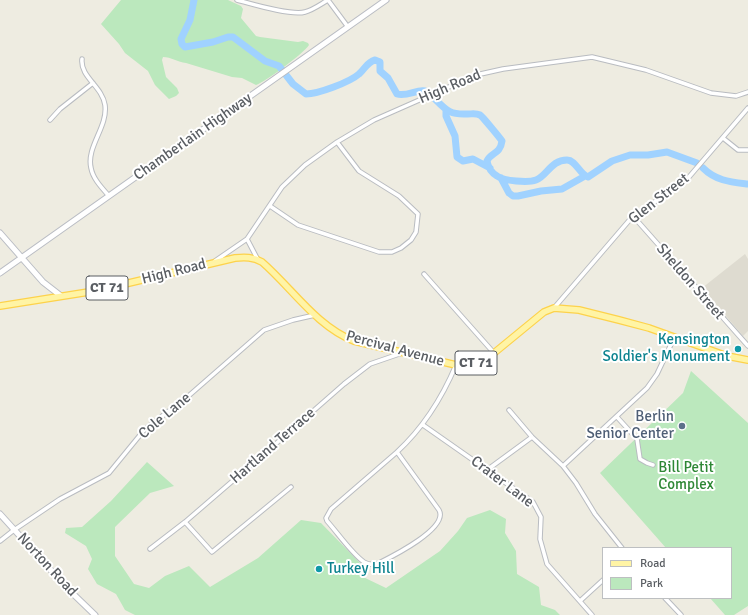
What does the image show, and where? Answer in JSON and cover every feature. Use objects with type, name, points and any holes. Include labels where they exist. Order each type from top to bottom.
[{"type":"main road","name":"Chamberlain Highway","points":[[0,273],[386,0]]},
{"type":"main road","points":[[0,233],[43,282],[61,296]]},
{"type":"main road","name":"CT 71","points":[[213,263],[239,258],[251,258],[258,260]]},
{"type":"main road","name":"Percival Avenue","points":[[258,260],[276,275],[315,315],[334,331],[344,337],[402,353],[456,365],[475,364],[494,353],[544,312],[554,308]]},
{"type":"main road","name":"High Road","points":[[0,306],[95,291],[213,263]]},
{"type":"main road","points":[[554,308],[578,310],[649,328],[727,356],[748,360]]},
{"type":"main road","name":"Norton Road","points":[[0,514],[68,589],[94,615]]},
{"type":"street","points":[[237,0],[298,13],[305,12],[328,0],[348,27]]},
{"type":"street","name":"High Road","points":[[213,263],[247,239],[282,187],[305,165],[337,142],[374,120],[476,75],[497,70],[592,57],[646,70],[711,93],[736,96],[748,92]]},
{"type":"street","points":[[82,59],[84,71],[101,93],[103,99],[105,110],[103,123],[91,158],[91,168],[94,177],[109,196]]},
{"type":"street","points":[[50,120],[60,109],[93,83]]},
{"type":"street","name":"Glen Street","points":[[554,308],[633,216],[694,173],[748,108]]},
{"type":"street","points":[[723,138],[738,150],[748,150]]},
{"type":"street","points":[[270,206],[298,225],[379,252],[392,252],[401,248],[411,240],[416,232],[418,214],[399,196],[359,171],[337,142]]},
{"type":"street","name":"Sheldon Street","points":[[633,216],[748,346]]},
{"type":"street","points":[[247,239],[258,260]]},
{"type":"street","points":[[424,274],[494,353]]},
{"type":"street","name":"Cole Lane","points":[[0,541],[60,498],[109,473],[145,428],[185,399],[264,330],[293,320],[315,315]]},
{"type":"street","points":[[563,466],[647,388],[657,374],[674,338]]},
{"type":"street","name":"Hartland Terrace","points":[[150,549],[185,522],[344,384],[370,364],[402,353]]},
{"type":"street","points":[[397,452],[439,510],[441,514],[440,518],[437,524],[410,546],[375,564],[369,564],[357,556],[326,518],[331,509],[397,452],[422,425],[434,408],[456,365]]},
{"type":"street","points":[[509,410],[532,437],[563,466],[576,483],[595,514],[621,547]]},
{"type":"street","points":[[616,417],[637,439],[640,459],[653,465]]},
{"type":"street","name":"Crater Lane","points":[[422,425],[533,502],[541,517],[540,539],[547,564],[592,615]]},
{"type":"street","points":[[487,470],[532,437]]},
{"type":"street","points":[[185,522],[212,552],[291,487]]},
{"type":"street","points":[[580,601],[602,581]]},
{"type":"street","points":[[666,599],[681,615]]},
{"type":"shaded area","points":[[745,254],[748,259],[748,331],[743,336],[702,288]]},
{"type":"green space","points":[[121,0],[228,0],[241,6],[243,9],[241,18],[256,36],[298,42],[303,41],[309,45],[284,67],[256,85],[242,78],[232,77],[163,57],[162,60],[166,77],[177,88],[179,93],[169,99],[155,85],[148,71],[125,53],[101,24]]},
{"type":"green space","name":"Bill Petit Complex","points":[[691,371],[748,423],[748,606],[734,615],[725,615],[711,599],[732,599],[732,547],[665,547],[600,473],[683,393]]},
{"type":"green space","points":[[147,462],[174,486],[150,493],[115,527],[115,556],[134,584],[149,588],[165,576],[189,566],[210,587],[258,558],[301,520],[321,523],[364,567],[361,576],[386,588],[440,551],[458,531],[467,518],[490,510],[506,519],[505,533],[516,551],[517,574],[539,587],[541,605],[555,610],[560,615],[135,615],[125,610],[116,594],[97,584],[88,569],[92,559],[86,546],[65,533],[66,528],[82,527],[111,501]]},
{"type":"waterway","points":[[194,0],[190,20],[181,39],[182,44],[185,47],[233,37],[265,61],[279,66],[293,84],[306,94],[326,90],[341,84],[355,77],[370,62],[375,60],[380,62],[380,71],[388,78],[397,94],[404,95],[425,91]]},
{"type":"waterway","points":[[435,99],[453,113],[477,114],[484,119],[502,141],[499,149],[487,161],[489,168],[500,178],[522,181],[536,180],[553,165],[567,160],[573,162],[582,173],[588,177],[612,161],[630,155],[648,155],[667,152],[697,163]]},
{"type":"waterway","points":[[446,110],[446,116],[455,136],[457,157],[463,161],[473,159],[490,168]]},
{"type":"waterway","points":[[703,168],[718,178],[748,184]]},
{"type":"waterway","points":[[501,178],[509,193],[513,196],[518,196],[541,191],[562,189],[585,176]]},
{"type":"place","name":"Kensington Soldier's Monument","points":[[738,349]]},
{"type":"place","name":"Berlin Senior Center","points":[[682,426]]},
{"type":"place","name":"Turkey Hill","points":[[319,569]]}]
